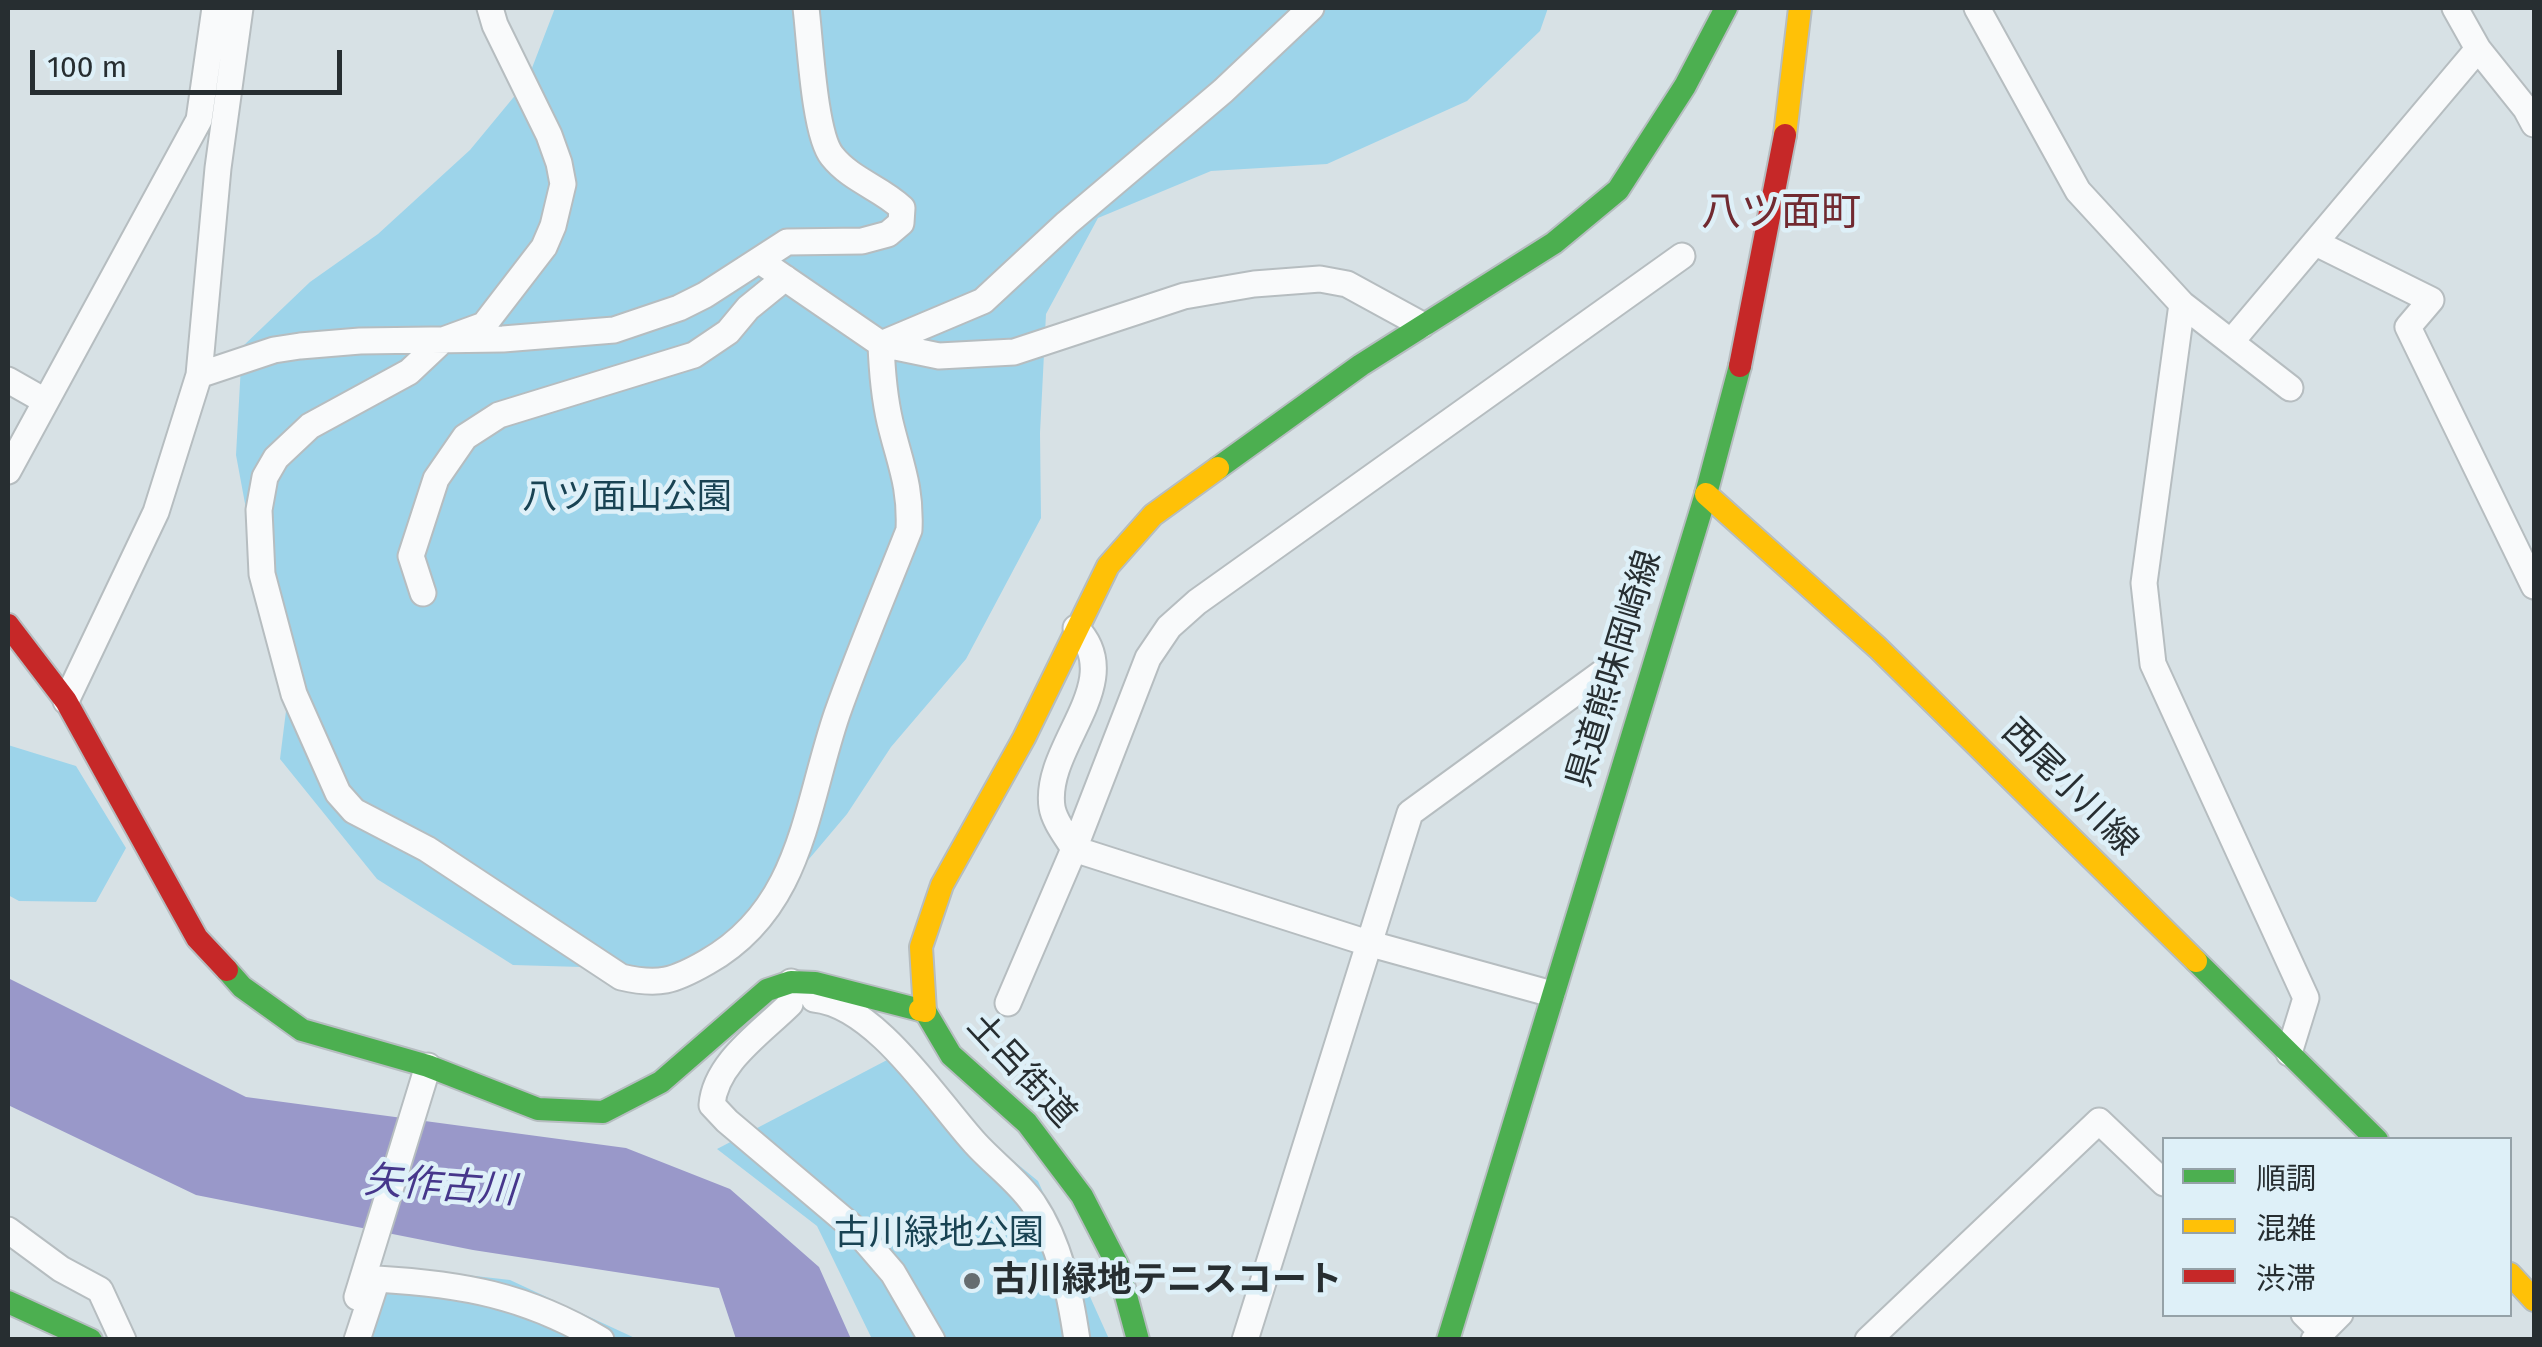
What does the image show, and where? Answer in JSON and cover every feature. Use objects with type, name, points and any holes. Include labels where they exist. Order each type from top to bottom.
[{"type":"main road","points":[[8,626],[66,701],[198,938],[242,987],[302,1030],[428,1066],[538,1109],[602,1112],[661,1082],[767,990],[790,993],[815,983],[925,1012],[921,947],[942,884],[1024,738],[1108,566],[1153,515],[1422,325],[1554,242],[1618,190],[1685,86],[1726,8]]},
{"type":"main road","name":"県道熊味岡崎線","points":[[1448,1340],[1706,494],[1745,348],[1788,119],[1800,8]]},
{"type":"main road","name":"西尾小川線","points":[[1706,494],[1878,648],[2374,1137]]},
{"type":"main road","name":"土呂街道","points":[[925,1012],[951,1055],[1027,1123],[1082,1196],[1118,1266],[1138,1340]]},
{"type":"main road","points":[[2512,1276],[2534,1300]]},
{"type":"main road","points":[[8,1302],[91,1340]]},
{"type":"street","points":[[8,472],[199,120],[216,8]]},
{"type":"street","points":[[66,701],[156,512],[199,375],[218,168],[240,8]]},
{"type":"street","points":[[490,8],[549,135],[563,184],[549,236],[484,325],[444,340],[409,372],[310,426],[276,458],[265,478],[259,510],[262,574],[294,694],[338,792],[354,812],[427,849],[621,976],[650,984],[687,973],[726,952],[757,925],[798,850],[836,717],[908,530],[910,499],[890,424],[882,344]]},
{"type":"street","points":[[199,375],[274,350],[300,346],[360,341],[503,340],[614,330],[679,308],[786,242],[862,241],[888,234],[902,223],[902,208],[850,173],[827,148],[806,8]]},
{"type":"street","points":[[882,344],[982,301],[1312,8]]},
{"type":"street","points":[[1977,8],[2078,191],[2182,304],[2290,388]]},
{"type":"street","points":[[2455,8],[2478,50],[2534,124]]},
{"type":"street","points":[[2231,342],[2478,50]]},
{"type":"street","points":[[2316,243],[2430,300],[2408,327],[2534,586]]},
{"type":"street","points":[[1008,1003],[1074,849],[1148,658],[1169,628],[1197,602],[1682,256]]},
{"type":"street","points":[[760,260],[882,344],[939,356],[1014,352],[1184,296],[1254,284],[1320,280],[1348,284],[1422,325]]},
{"type":"street","points":[[423,594],[411,556],[436,480],[465,437],[499,415],[694,356],[728,332],[748,308],[785,278]]},
{"type":"street","points":[[2182,304],[2144,583],[2153,664],[2306,998],[2289,1053]]},
{"type":"street","points":[[8,380],[45,400]]},
{"type":"street","points":[[1076,628],[1091,650],[1092,678],[1090,693],[1057,764],[1052,808],[1074,849],[1371,944],[1552,994]]},
{"type":"street","points":[[1245,1340],[1410,812],[1602,674]]},
{"type":"street","points":[[877,999],[900,990],[911,978],[921,947]]},
{"type":"street","points":[[932,1340],[893,1273],[856,1230],[726,1121],[712,1104],[713,1086],[790,993],[831,1000],[862,1018],[932,1088],[972,1140],[1033,1203],[1066,1276],[1078,1340]]},
{"type":"street","points":[[344,1340],[428,1066]]},
{"type":"street","points":[[1868,1340],[2099,1121],[2162,1181]]},
{"type":"street","points":[[8,1230],[100,1290],[123,1340]]},
{"type":"street","points":[[357,1340],[376,1279],[447,1284],[510,1298],[579,1326],[601,1340]]},
{"type":"green space","name":"八ツ面山公園","points":[[555,8],[1548,8],[1540,31],[1467,101],[1327,164],[1211,171],[1098,218],[1046,314],[1040,433],[1041,518],[966,659],[891,747],[847,814],[777,897],[685,970],[513,965],[377,879],[280,759],[287,703],[236,455],[242,347],[310,282],[378,234],[470,150],[527,81]]},
{"type":"green space","points":[[8,745],[76,766],[126,848],[96,902],[19,901],[8,895]]},
{"type":"green space","name":"古川緑地公園","points":[[889,1059],[1038,1181],[1109,1339],[872,1339],[817,1226],[717,1149]]},
{"type":"green space","points":[[388,1266],[510,1280],[637,1339],[349,1340],[364,1297]]},
{"type":"water","name":"矢作古川","points":[[8,978],[246,1097],[626,1148],[730,1189],[819,1267],[851,1339],[736,1339],[719,1288],[473,1250],[196,1195],[8,1105]]},
{"type":"traffic: fast","points":[[1218,468],[1361,365],[1554,243],[1618,190],[1685,86],[1726,8]]},
{"type":"traffic: fast","points":[[1448,1340],[1706,494],[1740,366]]},
{"type":"traffic: fast","points":[[2196,961],[2374,1137]]},
{"type":"traffic: fast","points":[[227,970],[242,987],[302,1030],[428,1066],[538,1109],[603,1112],[661,1082],[767,990],[791,982],[815,983],[920,1010]]},
{"type":"traffic: fast","points":[[925,1011],[951,1055],[1027,1123],[1082,1196],[1118,1266],[1138,1340]]},
{"type":"traffic: fast","points":[[8,1302],[91,1340]]},
{"type":"traffic: slow","points":[[1785,135],[1800,8]]},
{"type":"traffic: slow","points":[[920,1010],[925,1011],[921,947],[942,885],[1024,738],[1108,566],[1153,515],[1218,468]]},
{"type":"traffic: slow","points":[[1706,494],[1878,648],[2196,961]]},
{"type":"traffic: slow","points":[[2512,1276],[2534,1300]]},
{"type":"traffic: jam","points":[[1740,366],[1785,135]]},
{"type":"traffic: jam","points":[[8,625],[66,701],[197,938],[227,970]]},
{"type":"place","name":"古川緑地テニスコート","points":[[972,1281]]},
{"type":"district","name":"八ツ面町","points":[[1781,214]]}]
